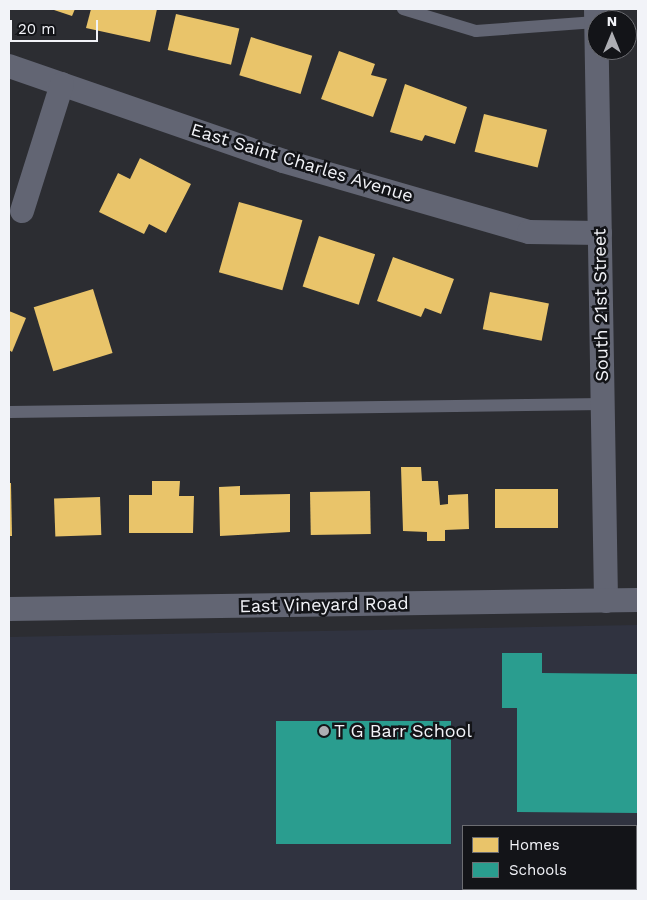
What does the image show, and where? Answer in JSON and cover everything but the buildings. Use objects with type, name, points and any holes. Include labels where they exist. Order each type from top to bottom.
[{"type":"street","name":"South 21st Street","points":[[597,60],[606,601]]},
{"type":"street","name":"East Saint Charles Avenue","points":[[9,66],[283,161],[529,232],[600,233]]},
{"type":"street","points":[[22,211],[62,84]]},
{"type":"street","name":"East Vineyard Road","points":[[9,609],[638,600]]},
{"type":"lane","points":[[403,9],[476,31],[587,16]]},
{"type":"lane","points":[[9,412],[603,404]]},
{"type":"shaded area","name":"T G Barr School","points":[[638,625],[638,891],[9,891],[9,637]]},
{"type":"place","name":"T G Barr School","points":[[324,731]]}]
